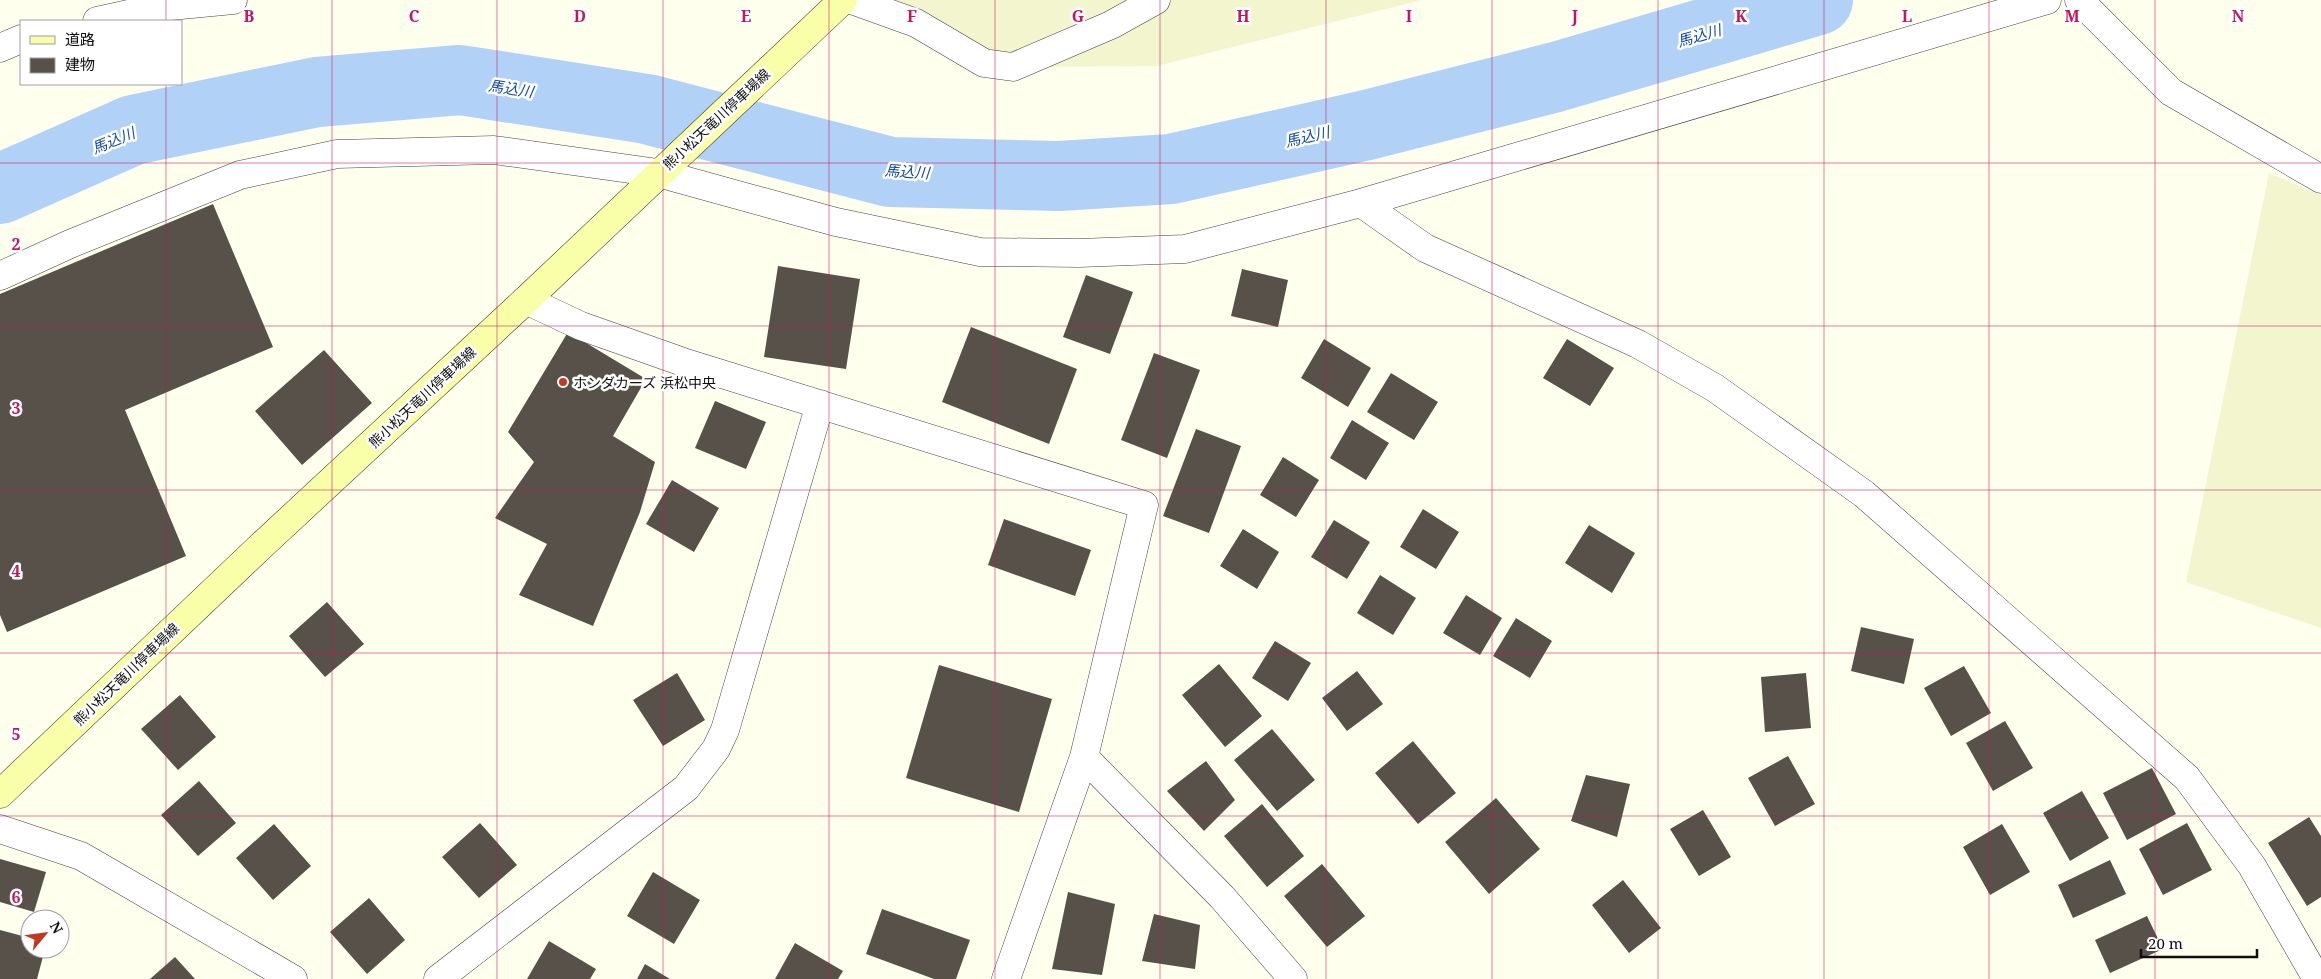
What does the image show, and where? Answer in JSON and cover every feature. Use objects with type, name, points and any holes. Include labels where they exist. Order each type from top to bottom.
[{"type":"main road","name":"熊小松天竜川停車場線","points":[[0,794],[667,165],[842,4]]},
{"type":"street","points":[[102,20],[160,7],[233,0]]},
{"type":"street","points":[[842,4],[916,23],[984,63],[1013,67],[1111,25],[1156,0]]},
{"type":"street","points":[[0,276],[70,244],[240,175],[337,154],[494,150],[667,165],[836,222],[980,252],[1079,253],[1185,249],[1361,203],[2047,0]]},
{"type":"street","points":[[2079,0],[2171,92],[2321,179]]},
{"type":"street","points":[[0,48],[20,39]]},
{"type":"street","points":[[1361,203],[1425,248],[1638,344],[1681,368],[1715,388],[1864,494],[2187,778],[2252,866],[2317,979]]},
{"type":"street","points":[[526,300],[581,326],[636,346],[983,457],[1144,505],[1084,757],[1006,979]]},
{"type":"street","points":[[438,979],[686,788],[716,749],[725,730],[820,404]]},
{"type":"street","points":[[1084,757],[1222,897],[1293,979]]},
{"type":"street","points":[[0,829],[82,856],[293,979]]},
{"type":"green space","points":[[851,0],[1422,0],[1157,66],[1013,67]]},
{"type":"green space","points":[[2269,173],[2321,195],[2321,628],[2186,582]]},
{"type":"building","points":[[213,204],[273,347],[125,410],[186,556],[7,632],[0,615],[0,294]]},
{"type":"building","points":[[778,266],[860,279],[846,369],[764,357]]},
{"type":"building","points":[[1242,269],[1288,280],[1278,327],[1231,316]]},
{"type":"building","points":[[1086,275],[1133,292],[1110,354],[1063,337]]},
{"type":"building","points":[[971,327],[1077,369],[1049,444],[942,402]]},
{"type":"building","points":[[568,332],[646,379],[613,436],[655,462],[640,512],[593,626],[519,595],[547,544],[495,518],[534,462],[508,432]]},
{"type":"building","points":[[1324,339],[1371,368],[1348,407],[1301,378]]},
{"type":"building","points":[[1567,339],[1614,368],[1590,406],[1543,378]]},
{"type":"building","points":[[324,350],[372,403],[302,465],[255,411]]},
{"type":"building","points":[[1154,353],[1200,370],[1167,458],[1121,440]]},
{"type":"building","points":[[1391,373],[1438,402],[1414,440],[1367,412]]},
{"type":"building","points":[[715,401],[766,422],[746,469],[695,448]]},
{"type":"building","points":[[1352,420],[1389,443],[1366,480],[1330,458]]},
{"type":"building","points":[[1196,429],[1241,446],[1209,533],[1163,516]]},
{"type":"building","points":[[1283,457],[1319,480],[1296,517],[1260,495]]},
{"type":"building","points":[[672,480],[719,508],[694,552],[646,524]]},
{"type":"building","points":[[1423,509],[1459,532],[1436,569],[1400,547]]},
{"type":"building","points":[[1004,519],[1091,550],[1075,596],[988,565]]},
{"type":"building","points":[[1334,520],[1370,542],[1347,579],[1311,557]]},
{"type":"building","points":[[1589,525],[1635,553],[1612,593],[1565,563]]},
{"type":"building","points":[[1243,529],[1279,552],[1257,589],[1220,566]]},
{"type":"building","points":[[1380,575],[1416,598],[1393,635],[1357,613]]},
{"type":"building","points":[[1466,595],[1502,618],[1480,655],[1443,633]]},
{"type":"building","points":[[327,602],[364,644],[325,677],[289,636]]},
{"type":"building","points":[[1516,618],[1552,641],[1530,678],[1493,656]]},
{"type":"building","points":[[1861,627],[1914,639],[1904,684],[1851,671]]},
{"type":"building","points":[[1275,641],[1311,663],[1288,701],[1252,678]]},
{"type":"building","points":[[1219,664],[1262,716],[1225,747],[1182,695]]},
{"type":"building","points":[[939,665],[1052,699],[1019,812],[906,778]]},
{"type":"building","points":[[1964,666],[1991,713],[1951,736],[1924,688]]},
{"type":"building","points":[[1357,671],[1383,704],[1347,731],[1322,698]]},
{"type":"building","points":[[677,673],[705,720],[663,746],[633,700]]},
{"type":"building","points":[[1806,673],[1811,728],[1765,732],[1761,677]]},
{"type":"building","points":[[180,695],[216,737],[178,770],[141,729]]},
{"type":"building","points":[[2005,721],[2033,768],[1993,791],[1966,743]]},
{"type":"building","points":[[1272,729],[1315,780],[1277,811],[1234,760]]},
{"type":"building","points":[[1413,741],[1456,793],[1418,824],[1375,773]]},
{"type":"building","points":[[1788,756],[1815,804],[1775,826],[1748,778]]},
{"type":"building","points":[[1206,761],[1235,800],[1204,831],[1167,791]]},
{"type":"building","points":[[2152,768],[2176,814],[2127,840],[2103,793]]},
{"type":"building","points":[[1586,775],[1630,784],[1617,837],[1571,821]]},
{"type":"building","points":[[199,781],[236,823],[198,856],[161,815]]},
{"type":"building","points":[[2082,791],[2109,838],[2070,861],[2043,813]]},
{"type":"building","points":[[1496,798],[1540,849],[1489,894],[1445,842]]},
{"type":"building","points":[[1262,804],[1304,856],[1267,887],[1224,836]]},
{"type":"building","points":[[1703,810],[1731,857],[1699,876],[1670,829]]},
{"type":"building","points":[[2309,817],[2321,836],[2321,897],[2307,906],[2268,843]]},
{"type":"building","points":[[480,823],[517,865],[479,898],[442,857]]},
{"type":"building","points":[[2187,823],[2212,870],[2163,895],[2139,849]]},
{"type":"building","points":[[274,824],[311,866],[273,900],[236,858]]},
{"type":"building","points":[[2002,824],[2030,872],[1990,895],[1963,847]]},
{"type":"building","points":[[0,859],[46,872],[35,909],[24,909],[0,902]]},
{"type":"building","points":[[2110,860],[2126,894],[2073,918],[2058,885]]},
{"type":"building","points":[[1322,864],[1365,916],[1327,947],[1284,896]]},
{"type":"building","points":[[653,872],[700,900],[674,944],[627,916]]},
{"type":"building","points":[[1623,880],[1661,928],[1629,953],[1592,905]]},
{"type":"building","points":[[1068,892],[1115,904],[1102,975],[1052,969]]},
{"type":"building","points":[[369,898],[405,940],[367,974],[330,932]]},
{"type":"building","points":[[882,909],[970,940],[956,979],[934,979],[866,954]]},
{"type":"building","points":[[1154,914],[1200,925],[1195,969],[1142,961]]},
{"type":"building","points":[[2147,916],[2163,949],[2110,973],[2095,940]]},
{"type":"building","points":[[0,930],[20,935],[20,959],[42,959],[37,979],[0,979]]},
{"type":"building","points":[[549,941],[596,969],[590,979],[527,979]]},
{"type":"building","points":[[795,943],[843,971],[838,979],[775,979]]},
{"type":"building","points":[[175,957],[195,979],[150,979]]},
{"type":"building","points":[[645,964],[670,979],[637,979]]},
{"type":"waterway","name":"馬込川","points":[[0,189],[133,130],[317,92],[460,80],[647,109],[890,172],[1059,176],[1171,169],[1367,125],[1556,77],[1818,0]]},
{"type":"place","name":"ホンダカーズ 浜松中央","points":[[563,382]]}]
